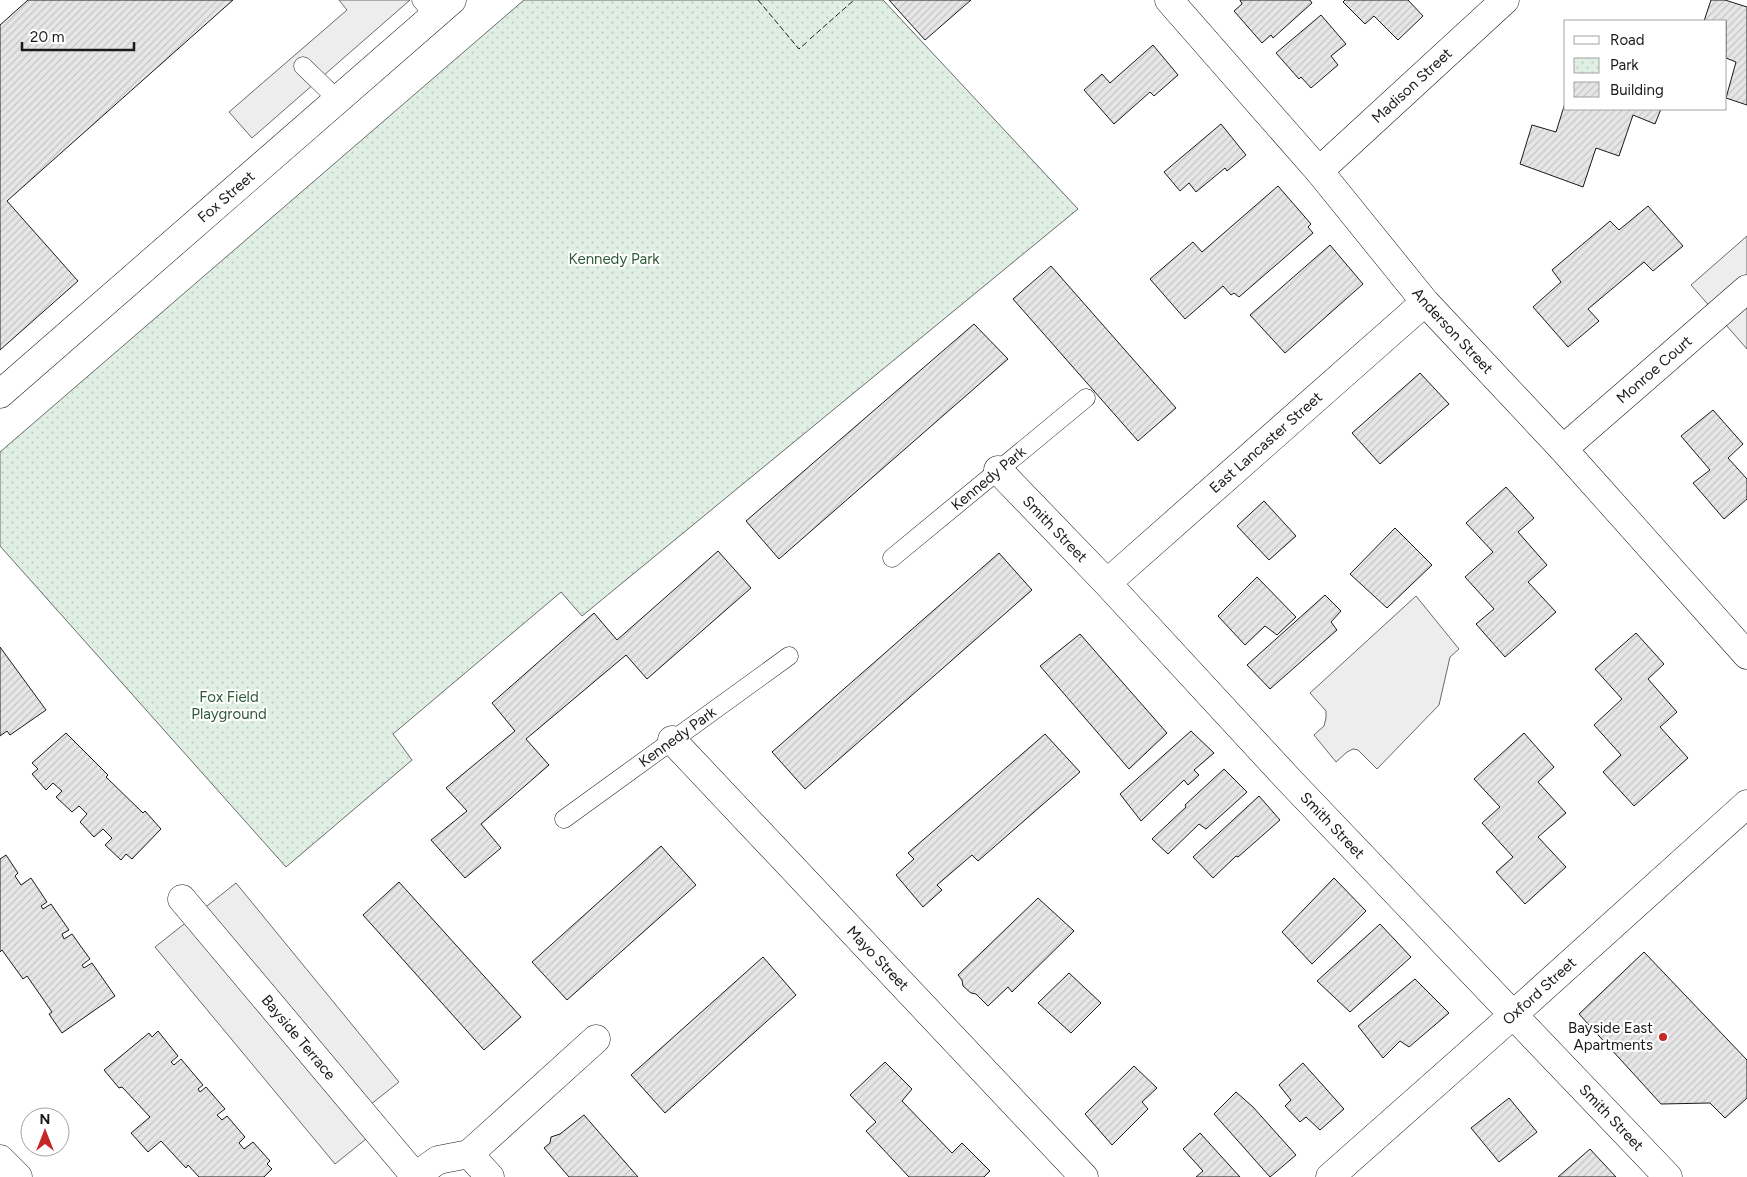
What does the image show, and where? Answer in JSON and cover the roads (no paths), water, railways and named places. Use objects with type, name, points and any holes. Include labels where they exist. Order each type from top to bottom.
[{"type":"street","name":"Anderson Street","points":[[1169,0],[1319,171],[1425,302],[1563,449],[1747,655]]},
{"type":"street","name":"Madison Street","points":[[1319,171],[1505,0]]},
{"type":"street","name":"Fox Street","points":[[0,394],[338,100],[436,5]]},
{"type":"street","name":"Monroe Court","points":[[1563,449],[1747,290]]},
{"type":"street","name":"East Lancaster Street","points":[[1107,583],[1425,302]]},
{"type":"street","name":"Smith Street","points":[[998,470],[1107,583],[1289,780],[1668,1177]]},
{"type":"street","name":"Mayo Street","points":[[672,740],[1084,1177]]},
{"type":"street","name":"Oxford Street","points":[[1330,1177],[1747,804]]},
{"type":"street","name":"Bayside Terrace","points":[[182,899],[414,1177],[438,1160],[469,1154]]},
{"type":"street","points":[[490,1177],[469,1154],[596,1039]]},
{"type":"street","points":[[0,1159],[18,1177]]},
{"type":"lane","points":[[304,66],[338,100]]},
{"type":"lane","name":"Kennedy Park","points":[[892,558],[1086,398]]},
{"type":"lane","name":"Kennedy Park","points":[[564,819],[790,656]]},
{"type":"place","name":"Bayside East Apartments","points":[[1663,1037]]},
{"type":"park label","name":"Fox Field Playground","points":[[229,706]]}]
